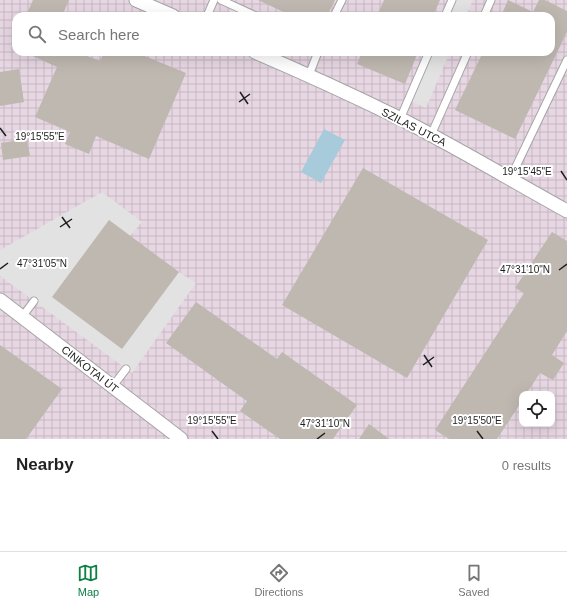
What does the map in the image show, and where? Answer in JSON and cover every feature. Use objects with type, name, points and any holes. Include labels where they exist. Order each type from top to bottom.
[{"type":"street","points":[[136,0],[164,12]]},
{"type":"street","name":"SZILAS UTCA","points":[[264,56],[309,75],[400,119],[567,211]]},
{"type":"street","name":"CINKOTAI ÚT","points":[[0,300],[181,439]]},
{"type":"lane","points":[[209,12],[214,0]]},
{"type":"lane","points":[[221,0],[247,12]]},
{"type":"lane","points":[[336,12],[342,0]]},
{"type":"lane","points":[[447,12],[452,0]]},
{"type":"lane","points":[[486,12],[491,0]]},
{"type":"lane","points":[[309,75],[316,56]]},
{"type":"lane","points":[[400,119],[427,56]]},
{"type":"lane","points":[[431,136],[466,56]]},
{"type":"lane","points":[[510,179],[567,60]]},
{"type":"lane","points":[[22,317],[34,301]]},
{"type":"lane","points":[[113,386],[126,368]]},
{"type":"shaded area","points":[[0,0],[567,0],[567,439],[0,439]]},
{"type":"shaded area","points":[[452,0],[473,0],[468,12],[447,12]]},
{"type":"shaded area","points":[[233,6],[247,12],[230,12]]},
{"type":"shaded area","points":[[427,56],[448,56],[426,108],[408,100]]},
{"type":"shaded area","points":[[102,192],[142,222],[130,236],[109,220],[122,348],[179,272],[196,283],[132,373],[0,276],[0,250]]},
{"type":"water","points":[[324,129],[345,140],[321,183],[301,172]]},
{"type":"building","points":[[33,0],[69,0],[64,12],[28,12]]},
{"type":"building","points":[[258,0],[335,0],[329,12],[284,12]]},
{"type":"building","points":[[384,0],[440,0],[435,12],[379,12]]},
{"type":"building","points":[[508,0],[533,12],[503,12]]},
{"type":"building","points":[[539,0],[545,0],[567,11],[567,32],[515,139],[455,110],[481,56],[555,56],[555,12],[533,12]]},
{"type":"building","points":[[33,56],[87,56],[100,61],[102,56],[145,56],[186,73],[149,159],[96,136],[89,154],[65,144],[70,132],[35,117],[57,67]]},
{"type":"building","points":[[360,56],[416,56],[405,84],[357,64]]},
{"type":"building","points":[[19,69],[24,102],[0,106],[0,72]]},
{"type":"building","points":[[27,139],[30,156],[3,160],[1,143]]},
{"type":"building","points":[[363,168],[488,240],[407,378],[282,305]]},
{"type":"building","points":[[109,220],[179,272],[122,349],[52,297]]},
{"type":"building","points":[[552,232],[567,241],[567,331],[552,355],[564,363],[553,380],[540,373],[528,391],[519,391],[519,406],[497,439],[449,439],[435,430],[524,293],[515,288]]},
{"type":"building","points":[[196,302],[277,359],[282,352],[357,405],[333,439],[280,439],[240,411],[247,401],[166,343]]},
{"type":"building","points":[[0,345],[62,389],[26,439],[0,439]]},
{"type":"building","points":[[369,424],[389,439],[359,439]]}]
